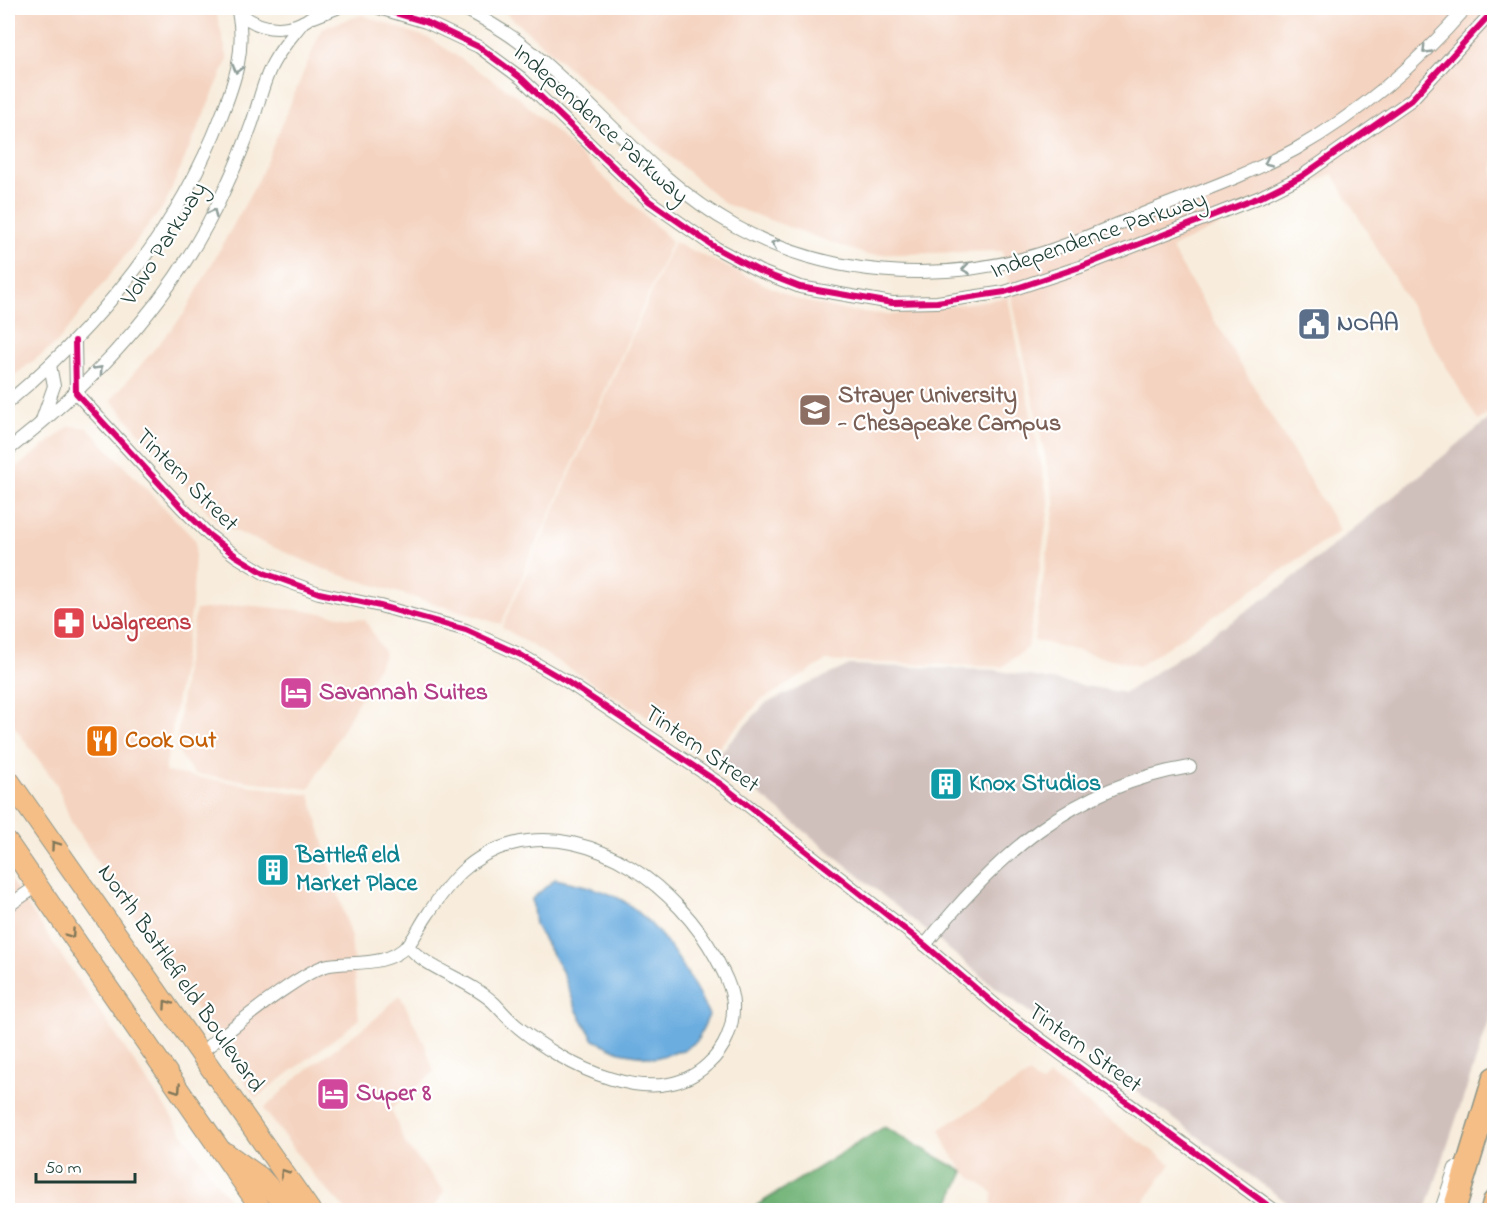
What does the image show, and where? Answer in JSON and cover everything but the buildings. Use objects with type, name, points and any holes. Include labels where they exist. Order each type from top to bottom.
[{"type":"highway","points":[[1454,1210],[1487,1086]]},
{"type":"highway","points":[[1492,1210],[1494,1202]]},
{"type":"main road","name":"North Battlefield Boulevard","points":[[8,778],[310,1210]]},
{"type":"main road","points":[[8,843],[214,1144],[262,1210]]},
{"type":"main road","points":[[214,1144],[260,1177],[290,1210]]},
{"type":"street","name":"Volvo Parkway","points":[[8,450],[76,393],[140,324],[191,252],[228,183],[272,64],[307,20],[321,8]]},
{"type":"street","points":[[307,20],[337,8]]},
{"type":"street","name":"Independence Parkway","points":[[379,8],[426,22],[478,47],[521,78],[649,201],[716,248],[759,271],[800,288],[892,303],[937,302],[1005,292],[1083,266],[1260,197],[1302,176],[1411,100],[1494,10]]},
{"type":"street","name":"Independence Parkway","points":[[463,8],[507,34],[538,57],[663,178],[710,212],[767,241],[822,260],[870,269],[918,272],[999,264],[1037,254],[1234,178],[1273,160],[1338,123],[1389,84],[1421,56],[1466,8]]},
{"type":"street","name":"Volvo Parkway","points":[[237,9],[256,24],[267,28],[285,28],[307,20]]},
{"type":"street","name":"Volvo Parkway","points":[[8,402],[50,365],[116,296],[146,257],[196,173],[235,80],[242,50],[237,9]]},
{"type":"street","points":[[75,340],[76,393]]},
{"type":"street","points":[[38,426],[47,412],[53,394],[54,386],[50,365]]},
{"type":"street","name":"Tintern Street","points":[[76,393],[188,514],[210,536],[236,556],[264,573],[319,593],[435,620],[521,655],[713,778],[925,945],[1012,1019],[1274,1210]]},
{"type":"street","points":[[925,945],[987,873],[1041,828],[1113,789],[1159,773],[1190,767]]},
{"type":"street","points":[[201,1052],[317,969],[375,962],[407,945],[449,881],[489,853],[512,844],[536,841],[561,841],[584,846],[617,860],[668,895],[708,942],[730,987],[733,1005],[732,1024],[726,1041],[716,1057],[702,1070],[660,1085],[637,1086],[615,1081],[540,1044],[467,982],[419,957],[407,945]]},
{"type":"street","points":[[8,906],[37,886]]},
{"type":"street","points":[[1441,1210],[1487,1086]]},
{"type":"shaded area","points":[[8,8],[215,8],[228,59],[164,206],[57,343],[8,380]]},
{"type":"shaded area","points":[[500,8],[1494,8],[1494,410],[1478,421],[1333,174],[1171,248],[1340,531],[1139,666],[1034,640],[1055,504],[1002,251],[867,255],[725,204]]},
{"type":"shaded area","points":[[362,15],[431,39],[517,96],[672,241],[501,624],[331,572],[219,524],[111,400],[184,314],[259,179],[322,28]]},
{"type":"shaded area","name":"Strayer University - Chesapeake Campus","points":[[674,242],[796,299],[843,310],[892,315],[1008,297],[1049,505],[1028,647],[1002,667],[826,661],[760,701],[711,756],[502,627]]},
{"type":"shaded area","points":[[1494,415],[1494,1006],[1426,1210],[1297,1210],[990,983],[715,758],[766,703],[850,665],[995,670],[1125,693],[1283,586]]},
{"type":"shaded area","points":[[70,426],[88,428],[196,541],[192,607],[165,772],[310,795],[351,938],[359,1020],[256,1098],[71,822],[57,785],[8,718],[8,474]]},
{"type":"shaded area","points":[[244,605],[309,611],[365,620],[385,654],[309,789],[194,774],[176,749],[185,667],[196,610]]},
{"type":"shaded area","points":[[8,877],[214,1179],[237,1210],[8,1210]]},
{"type":"shaded area","points":[[400,995],[425,1045],[434,1072],[391,1109],[406,1145],[444,1191],[433,1210],[346,1210],[313,1175],[264,1109],[296,1078],[376,1018]]},
{"type":"shaded area","points":[[1030,1074],[1037,1082],[1043,1084],[1049,1076],[1171,1164],[1138,1210],[1000,1210],[991,1205],[993,1193],[964,1172],[947,1147],[940,1129]]},
{"type":"green space","points":[[884,1127],[964,1172],[949,1203],[935,1210],[749,1210]]},
{"type":"water","points":[[555,879],[617,897],[652,925],[684,968],[709,1015],[697,1041],[684,1050],[655,1058],[620,1052],[594,1040],[577,1011],[562,971],[535,925],[532,899]]},
{"type":"cycle path","points":[[379,8],[426,22],[479,47],[521,78],[649,201],[716,248],[759,271],[800,287],[892,303],[937,302],[1005,292],[1083,266],[1260,197],[1302,176],[1411,100],[1494,10]]},
{"type":"cycle path","points":[[75,341],[76,393],[181,507],[210,536],[236,556],[264,573],[319,593],[380,606],[466,630],[521,655],[566,681],[722,785],[925,945],[1006,1014],[1274,1210]]},
{"type":"place","name":"NOAA","points":[[1314,324]]},
{"type":"place","name":"Strayer University - Chesapeake Campus","points":[[815,410]]},
{"type":"place","name":"Walgreens","points":[[69,623]]},
{"type":"place","name":"Savannah Suites","points":[[296,693]]},
{"type":"place","name":"Cook Out","points":[[102,741]]},
{"type":"place","name":"Knox Studios","points":[[946,784]]},
{"type":"place","name":"Battlefield Market Place","points":[[273,870]]},
{"type":"place","name":"Super 8","points":[[333,1094]]}]
